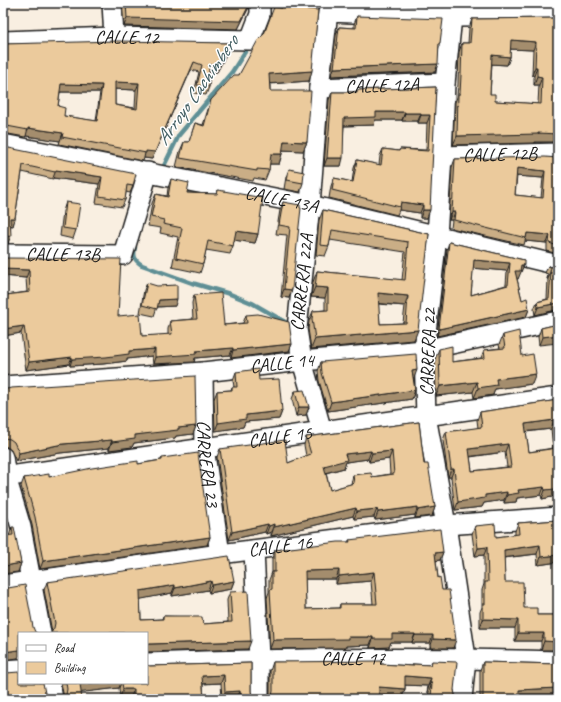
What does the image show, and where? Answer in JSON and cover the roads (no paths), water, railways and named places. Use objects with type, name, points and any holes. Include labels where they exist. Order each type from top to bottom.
[{"type":"street","points":[[112,3],[114,37]]},
{"type":"street","name":"CALLE 12","points":[[3,41],[114,37],[250,40],[260,14],[260,3]]},
{"type":"street","points":[[453,10],[558,16]]},
{"type":"street","name":"CARRERA 22A","points":[[322,431],[302,361],[297,329],[310,205],[319,88],[328,12],[453,10]]},
{"type":"street","name":"CARRERA 22","points":[[453,10],[445,83],[437,236],[424,350],[426,416],[446,525],[466,658],[462,699]]},
{"type":"street","name":"CALLE 12A","points":[[319,88],[445,83]]},
{"type":"street","name":"CALLE 13A","points":[[3,144],[310,205],[558,264]]},
{"type":"street","name":"CALLE 12B","points":[[442,156],[558,153]]},
{"type":"street","name":"CALLE 13B","points":[[3,254],[123,255],[148,172]]},
{"type":"street","name":"CALLE 14","points":[[3,386],[203,372],[424,350],[558,321]]},
{"type":"street","name":"CARRERA 23","points":[[203,372],[204,448],[220,554]]},
{"type":"street","name":"CALLE 15","points":[[5,477],[558,396]]},
{"type":"street","points":[[3,457],[5,477],[21,527],[41,632]]},
{"type":"street","name":"CALLE 16","points":[[3,585],[220,554],[446,525],[558,516]]},
{"type":"street","points":[[254,550],[259,659],[259,699]]},
{"type":"street","name":"CALLE 17","points":[[148,663],[259,659],[466,658],[558,661]]},
{"type":"street","points":[[3,670],[18,669]]},
{"type":"street","points":[[50,684],[53,699]]},
{"type":"waterway","name":"Arroyo Cachimbero","points":[[161,172],[179,135],[232,72],[250,44]]},
{"type":"waterway","name":"Arroyo Cachimbero","points":[[135,247],[135,258],[142,265],[192,283],[230,294],[252,303],[285,322]]}]
